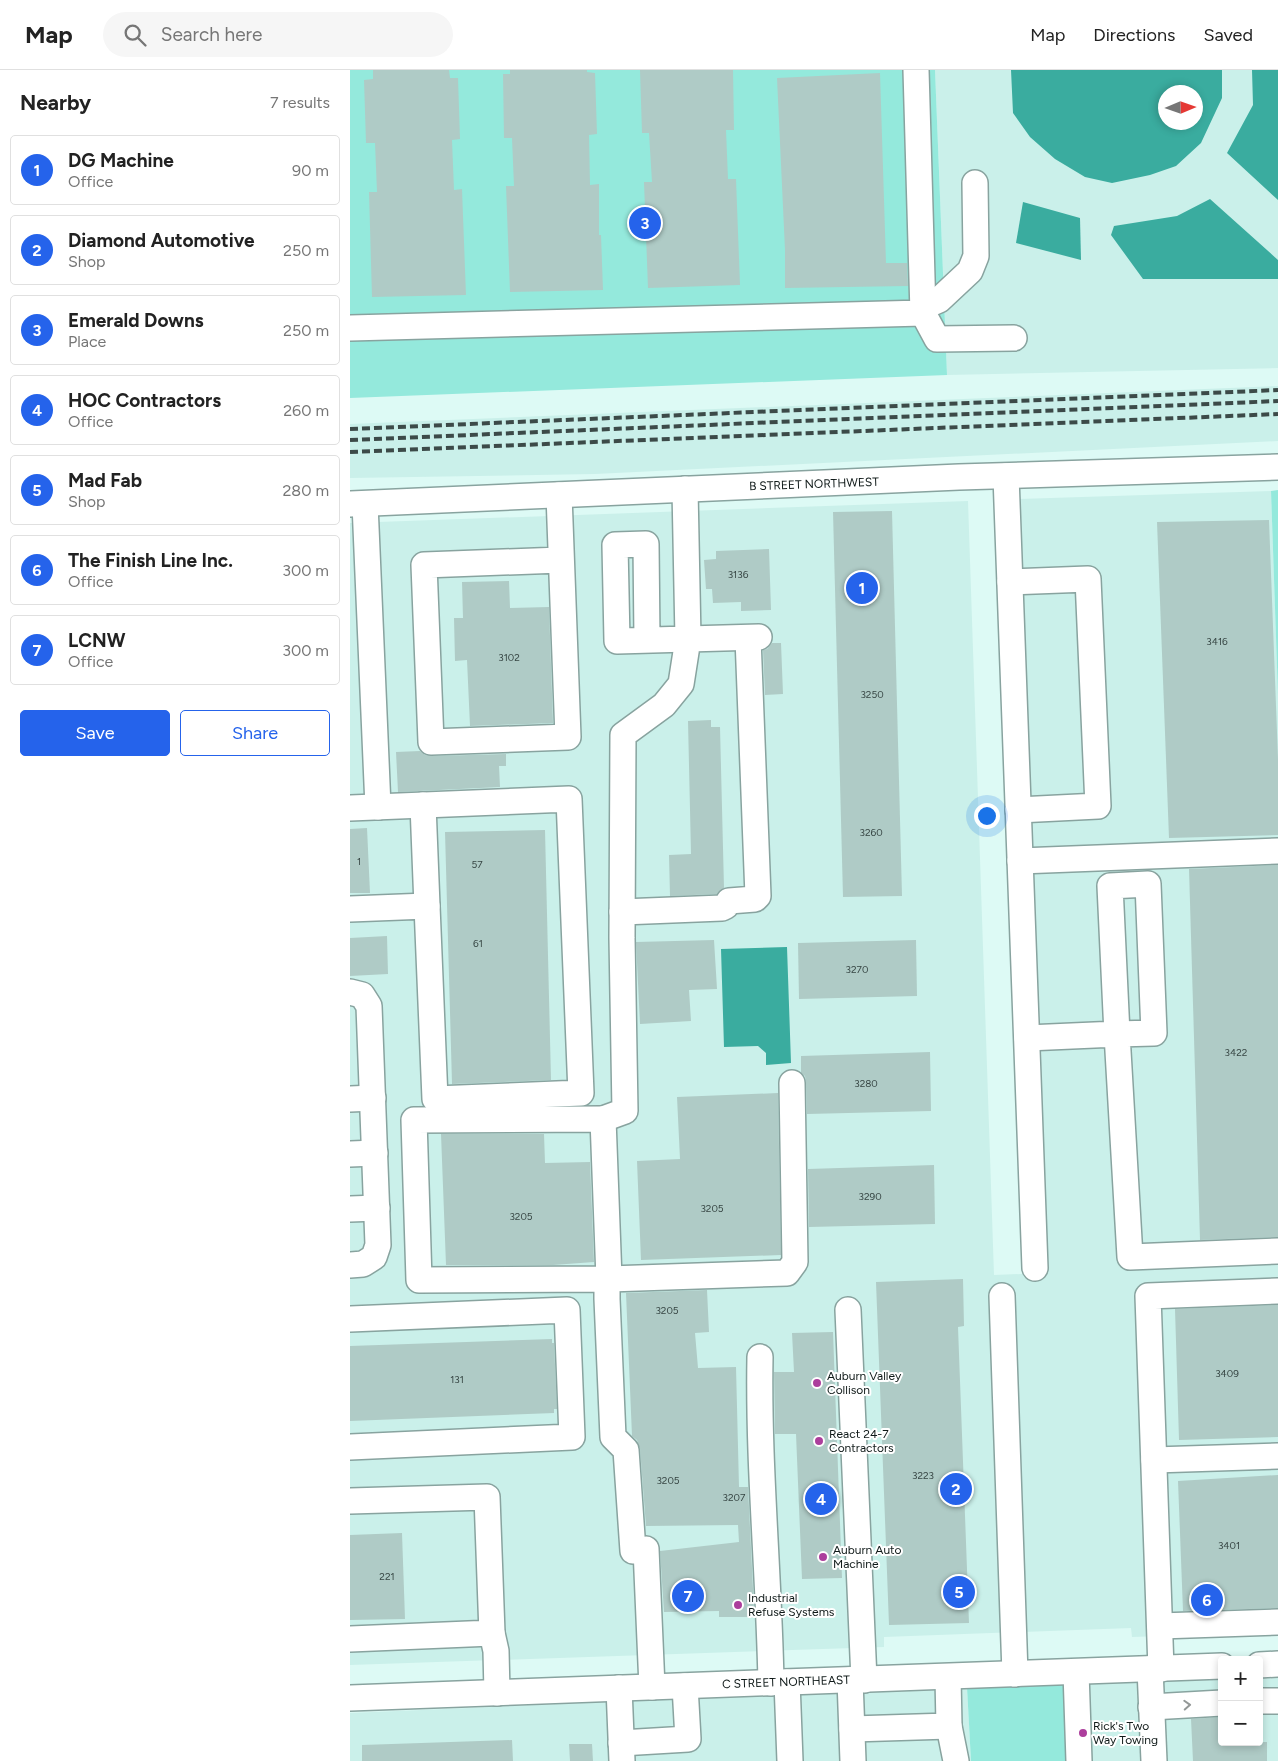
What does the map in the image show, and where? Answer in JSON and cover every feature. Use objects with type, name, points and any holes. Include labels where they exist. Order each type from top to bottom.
[{"type":"street","points":[[916,70],[923,310],[937,339],[1014,338]]},
{"type":"street","points":[[350,328],[923,310],[939,300],[970,271],[976,256],[975,183]]},
{"type":"street","name":"B STREET NORTHWEST","points":[[357,504],[1278,466]]},
{"type":"street","points":[[1006,476],[1035,1268]]},
{"type":"street","points":[[685,489],[688,639],[681,684],[664,705],[623,734],[622,912],[625,1112],[603,1119],[414,1120],[419,1280],[608,1279],[788,1273],[795,1262],[792,1083]]},
{"type":"street","points":[[559,495],[568,737],[431,742],[424,565],[561,560]]},
{"type":"street","points":[[357,504],[378,807]]},
{"type":"street","points":[[1010,582],[1088,579],[1098,806],[1018,810]]},
{"type":"street","points":[[622,912],[722,908],[729,901],[758,896],[754,638],[647,640]]},
{"type":"street","points":[[350,808],[568,799],[581,1093],[435,1099],[423,805]]},
{"type":"street","points":[[1020,860],[1278,851]]},
{"type":"street","points":[[1027,1038],[1117,1034],[1154,1032],[1148,884],[1110,886],[1117,1034],[1130,1257],[1278,1251]]},
{"type":"street","points":[[350,909],[427,906]]},
{"type":"street","points":[[350,992],[362,995],[369,1006],[361,1099],[374,1154],[378,1245],[374,1257],[364,1264],[350,1264]]},
{"type":"street","points":[[603,1119],[614,1436],[626,1450],[633,1551],[646,1550],[652,1687]]},
{"type":"street","points":[[350,1154],[374,1154]]},
{"type":"street","points":[[350,1210],[377,1208]]},
{"type":"street","points":[[1154,1761],[1152,1707],[1160,1626],[1148,1296],[1278,1291]]},
{"type":"street","points":[[1002,1296],[1015,1674]]},
{"type":"street","points":[[350,1319],[566,1310],[572,1437],[350,1447]]},
{"type":"street","points":[[848,1310],[857,1680],[852,1729],[853,1761]]},
{"type":"street","points":[[760,1357],[759,1420],[769,1606],[790,1761]]},
{"type":"street","points":[[1154,1460],[1278,1456]]},
{"type":"street","points":[[350,1501],[487,1497],[492,1633],[496,1651],[497,1693]]},
{"type":"street","points":[[1160,1626],[1278,1622]]},
{"type":"street","points":[[350,1639],[492,1633]]},
{"type":"street","points":[[1263,1665],[1278,1664]]},
{"type":"street","name":"C STREET NORTHEAST","points":[[350,1698],[1218,1666]]},
{"type":"street","points":[[1076,1672],[1080,1761]]},
{"type":"street","points":[[948,1676],[950,1726],[956,1761]]},
{"type":"street","points":[[619,1688],[622,1752],[688,1740],[685,1686]]},
{"type":"street","points":[[1263,1702],[1278,1700]]},
{"type":"street","points":[[1152,1707],[1218,1703]]},
{"type":"street","points":[[852,1729],[950,1726]]},
{"type":"shaded area","points":[[350,70],[935,70],[947,375],[350,398]]},
{"type":"shaded area","points":[[935,70],[1278,70],[1278,368],[947,375]]},
{"type":"shaded area","points":[[1011,70],[1222,70],[1222,98],[1201,143],[1176,166],[1150,175],[1112,183],[1085,177],[1055,159],[1030,137],[1013,113]]},
{"type":"shaded area","points":[[1252,70],[1278,70],[1278,200],[1227,153],[1253,105]]},
{"type":"shaded area","points":[[1210,199],[1278,260],[1278,279],[1143,279],[1111,235],[1114,226],[1177,216]]},
{"type":"shaded area","points":[[1023,202],[1080,218],[1081,260],[1016,243]]},
{"type":"shaded area","points":[[1278,386],[1278,441],[595,474],[350,478],[350,424]]},
{"type":"shaded area","points":[[1278,490],[1278,695],[1271,491]]},
{"type":"shaded area","points":[[1271,491],[1278,694],[1278,1632],[1132,1637],[1131,1628],[884,1637],[884,1647],[350,1665],[350,523],[968,501],[994,1275],[1045,1273],[1019,499]]},
{"type":"shaded area","points":[[787,947],[791,1063],[766,1065],[766,1053],[758,1046],[724,1047],[721,949]]},
{"type":"shaded area","points":[[1278,1678],[1278,1761],[1091,1761],[1087,1682],[1218,1679],[1218,1746],[1263,1746],[1263,1679]]},
{"type":"shaded area","points":[[1087,1682],[1091,1761],[971,1761],[967,1687]]},
{"type":"shaded area","points":[[967,1687],[971,1761],[350,1761],[350,1713]]},
{"type":"building","points":[[373,70],[449,70],[450,78],[458,78],[460,139],[452,140],[454,190],[462,189],[466,295],[372,297],[369,192],[377,192],[375,143],[366,143],[364,80],[373,79]]},
{"type":"building","points":[[510,70],[587,70],[587,72],[595,73],[597,134],[589,135],[590,185],[599,184],[599,235],[601,235],[603,290],[510,292],[506,186],[514,186],[512,138],[504,138],[503,74],[510,74]]},
{"type":"building","points":[[640,70],[733,70],[734,130],[726,130],[728,179],[736,179],[740,285],[648,288],[644,182],[652,182],[649,133],[642,133]]},
{"type":"building","points":[[880,73],[886,263],[907,263],[908,286],[785,288],[777,78]]},
{"type":"building","points":[[892,511],[902,896],[843,897],[833,512]]},
{"type":"building","points":[[1269,520],[1278,759],[1278,835],[1169,838],[1157,522]]},
{"type":"building","points":[[769,549],[771,610],[741,611],[741,602],[713,603],[712,589],[706,589],[704,560],[716,559],[716,551]]},
{"type":"building","points":[[509,581],[510,608],[549,607],[553,723],[470,726],[467,660],[455,661],[454,618],[463,618],[462,582]]},
{"type":"building","points":[[772,643],[781,643],[783,694],[765,695],[763,650],[767,649]]},
{"type":"building","points":[[711,720],[711,727],[720,727],[724,888],[717,894],[670,896],[669,855],[691,854],[688,721]]},
{"type":"building","points":[[420,751],[425,755],[432,756],[506,754],[506,766],[499,766],[500,787],[398,792],[396,752]]},
{"type":"building","points":[[367,828],[370,893],[350,893],[350,829]]},
{"type":"building","points":[[545,830],[551,1080],[452,1084],[445,832]]},
{"type":"building","points":[[1278,865],[1278,1237],[1200,1240],[1189,869]]},
{"type":"building","points":[[387,936],[388,974],[350,976],[350,938]]},
{"type":"building","points":[[714,940],[717,989],[689,990],[691,1021],[640,1024],[636,942]]},
{"type":"building","points":[[916,940],[917,996],[799,999],[798,943]]},
{"type":"building","points":[[930,1052],[931,1111],[807,1114],[806,1083],[805,1076],[801,1073],[801,1056]]},
{"type":"building","points":[[778,1093],[781,1255],[641,1260],[637,1161],[680,1159],[677,1097]]},
{"type":"building","points":[[441,1134],[544,1134],[545,1163],[590,1162],[594,1262],[553,1265],[446,1265]]},
{"type":"building","points":[[934,1165],[935,1224],[809,1227],[808,1169]]},
{"type":"building","points":[[963,1279],[964,1326],[958,1327],[969,1623],[889,1625],[876,1282]]},
{"type":"building","points":[[707,1290],[709,1332],[695,1333],[698,1368],[736,1367],[739,1487],[748,1487],[753,1617],[719,1617],[719,1611],[664,1612],[660,1551],[739,1542],[738,1525],[646,1526],[640,1449],[637,1440],[632,1436],[626,1293]]},
{"type":"building","points":[[1278,1305],[1278,1437],[1179,1440],[1175,1309]]},
{"type":"building","points":[[833,1332],[842,1578],[802,1579],[796,1434],[775,1434],[774,1372],[794,1372],[792,1333]]},
{"type":"building","points":[[552,1339],[552,1343],[554,1343],[557,1409],[554,1409],[554,1413],[350,1421],[350,1346]]},
{"type":"building","points":[[1278,1475],[1278,1608],[1183,1611],[1178,1481]]},
{"type":"building","points":[[402,1533],[405,1619],[350,1620],[350,1535]]},
{"type":"building","points":[[1218,1717],[1218,1746],[1263,1746],[1263,1742],[1267,1742],[1267,1761],[1193,1761],[1191,1719]]},
{"type":"building","points":[[512,1740],[513,1761],[362,1761],[362,1745]]},
{"type":"building","points":[[569,1744],[592,1744],[593,1761],[570,1761]]},
{"type":"railway","points":[[350,429],[1278,390]]},
{"type":"railway","points":[[350,440],[1278,401]]},
{"type":"railway","points":[[350,452],[1278,414]]},
{"type":"place","name":"Emerald Downs","points":[[645,223]]},
{"type":"place","name":"DG Machine","points":[[862,588]]},
{"type":"place","name":"Auburn Valley Collison","points":[[817,1383]]},
{"type":"place","name":"React 24-7 Contractors","points":[[819,1441]]},
{"type":"place","name":"Diamond Automotive","points":[[956,1489]]},
{"type":"place","name":"HOC Contractors","points":[[821,1499]]},
{"type":"place","name":"Auburn Auto Machine","points":[[823,1557]]},
{"type":"place","name":"Mad Fab","points":[[959,1592]]},
{"type":"place","name":"LCNW","points":[[688,1596]]},
{"type":"place","name":"The Finish Line Inc.","points":[[1207,1600]]},
{"type":"place","name":"Industrial Refuse Systems","points":[[738,1605]]},
{"type":"place","name":"Rick's Two Way Towing","points":[[1083,1733]]}]
